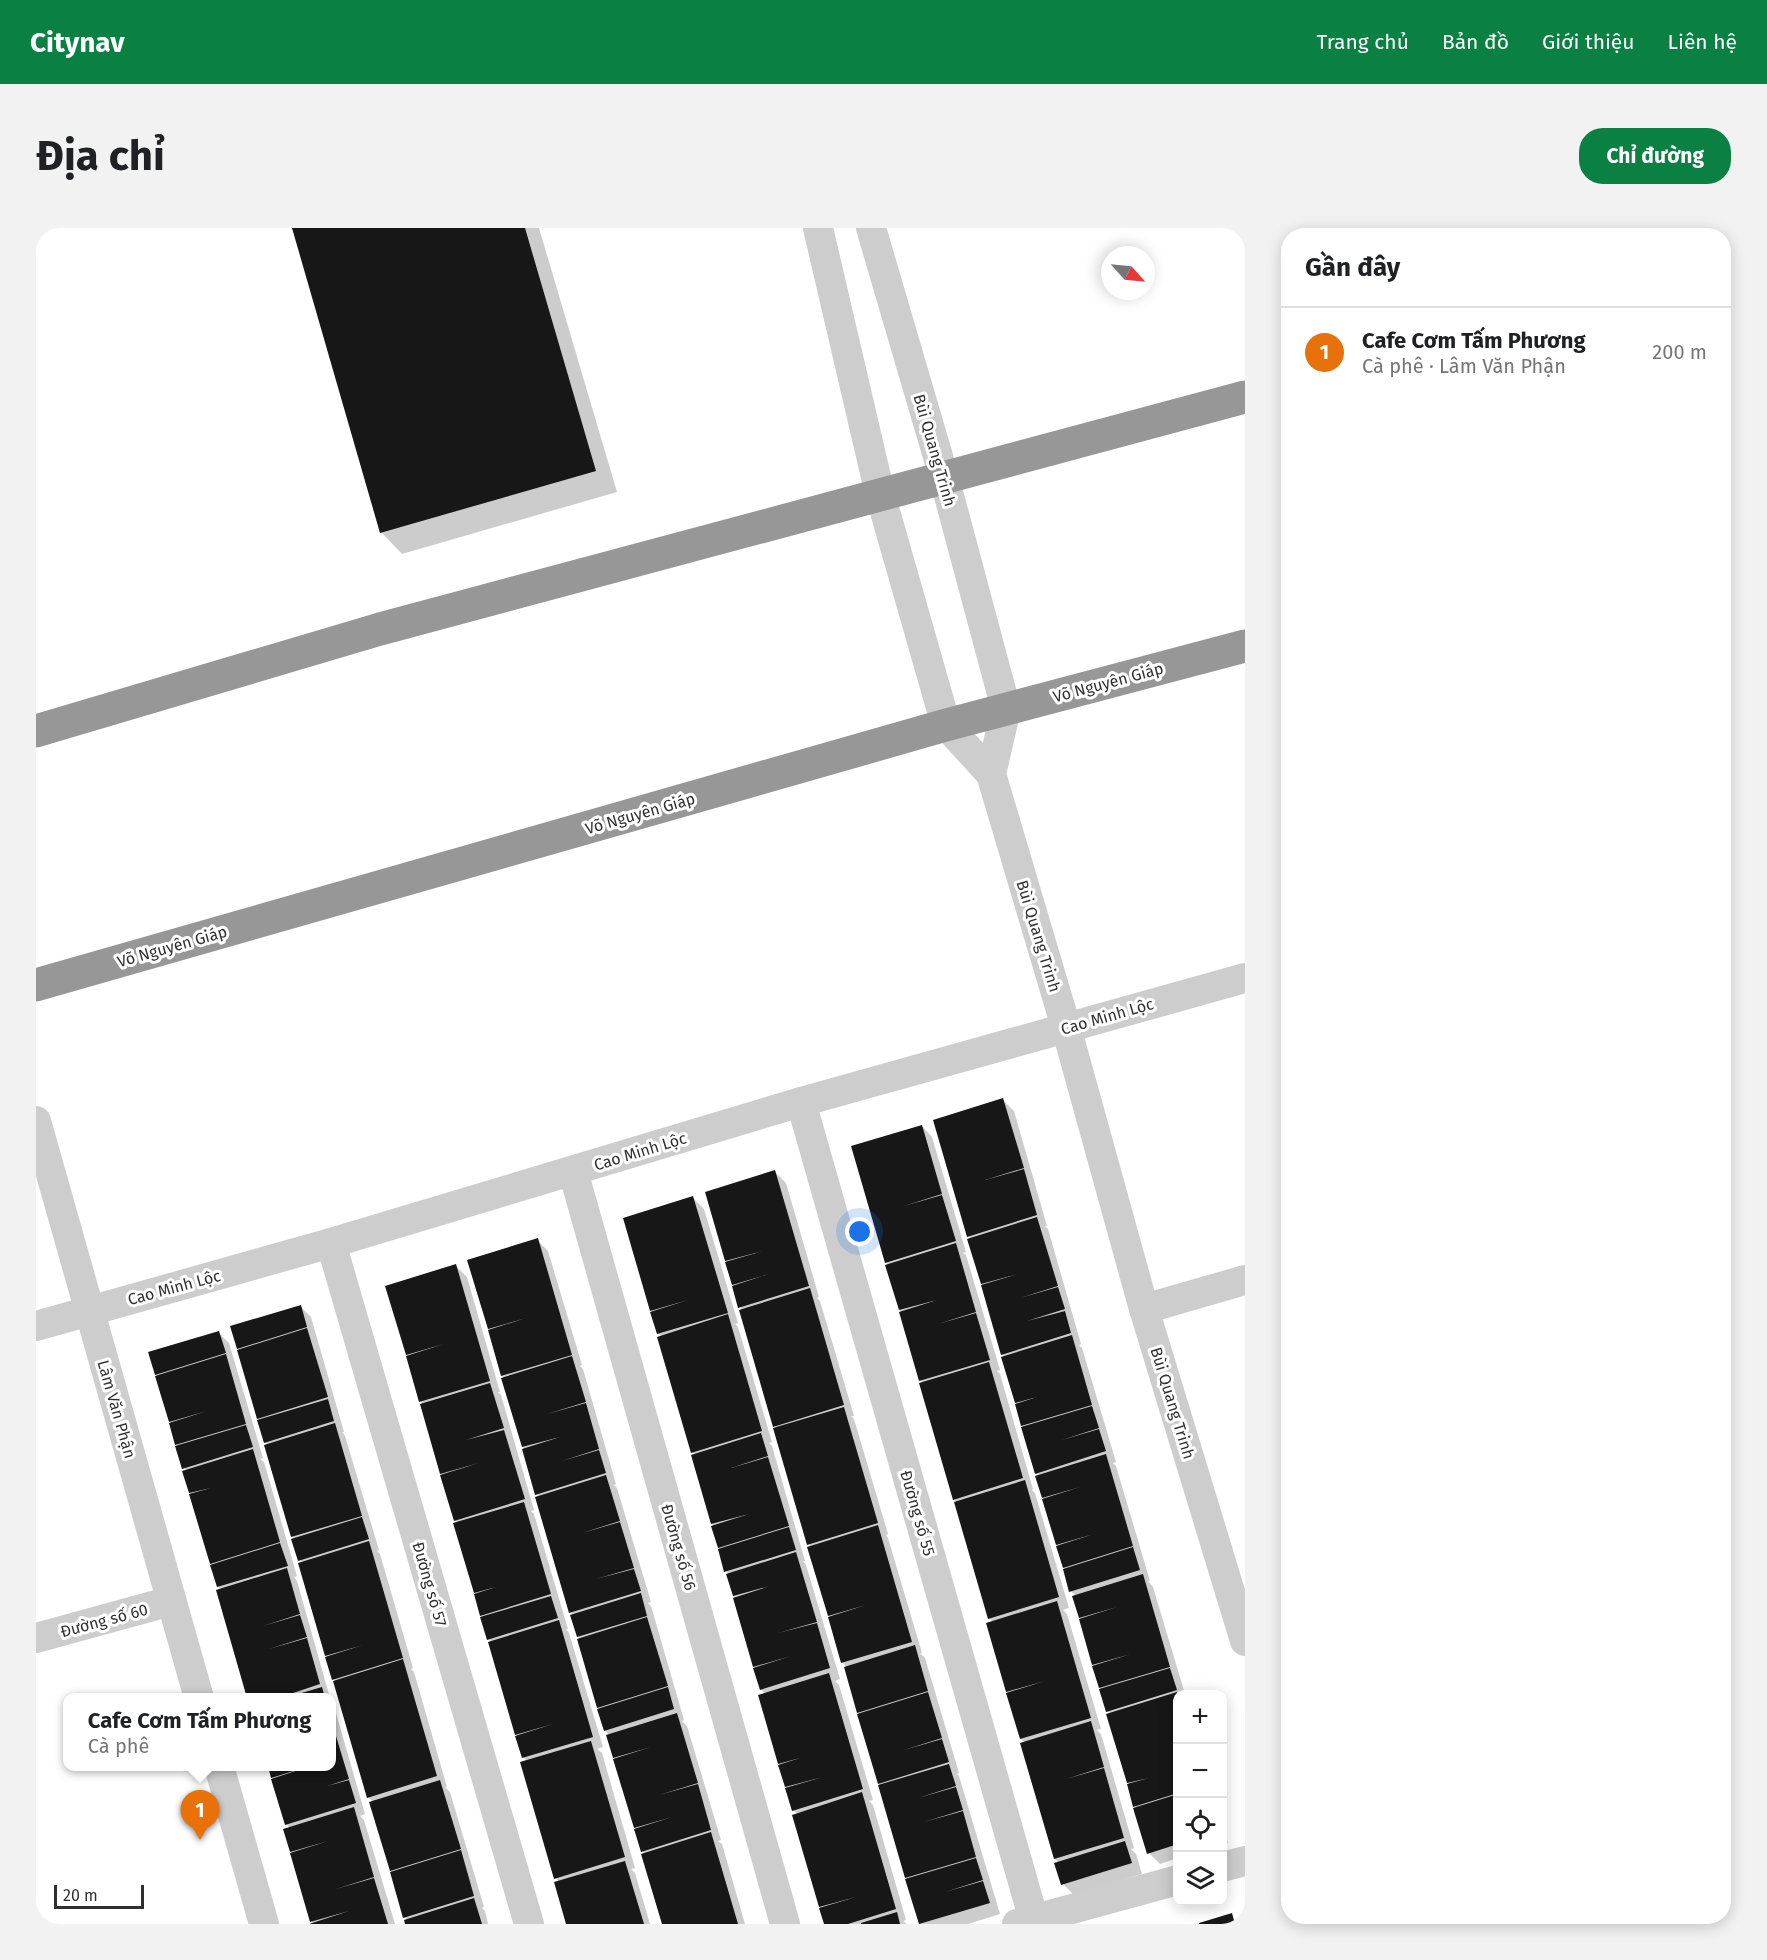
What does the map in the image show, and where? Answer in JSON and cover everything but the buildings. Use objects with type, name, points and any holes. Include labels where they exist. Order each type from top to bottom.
[{"type":"highway","points":[[36,732],[380,629],[1245,397]]},
{"type":"highway","name":"Võ Nguyên Giáp","points":[[36,985],[946,725],[1245,646]]},
{"type":"street","points":[[818,228],[880,494],[946,725],[991,774]]},
{"type":"street","name":"Bùi Quang Trinh","points":[[871,228],[944,477],[1006,709],[991,774],[1066,1027],[1144,1309],[1245,1641]]},
{"type":"street","name":"Cao Minh Lộc","points":[[36,1326],[331,1244],[801,1102],[1245,978]]},
{"type":"street","name":"Đường số 55","points":[[801,1102],[1028,1922]]},
{"type":"street","name":"Lâm Văn Phận","points":[[36,1121],[198,1693]]},
{"type":"street","name":"Đường số 56","points":[[573,1171],[785,1924]]},
{"type":"street","name":"Đường số 57","points":[[331,1244],[529,1924]]},
{"type":"street","points":[[1144,1309],[1245,1281]]},
{"type":"street","name":"Đường số 60","points":[[36,1638],[171,1601]]},
{"type":"street","points":[[220,1771],[264,1924]]},
{"type":"street","points":[[1227,1866],[1245,1861]]},
{"type":"street","points":[[1028,1922],[1173,1881]]},
{"type":"place","name":"Cafe Cơm Tấm Phương","points":[[200,1840]]}]
